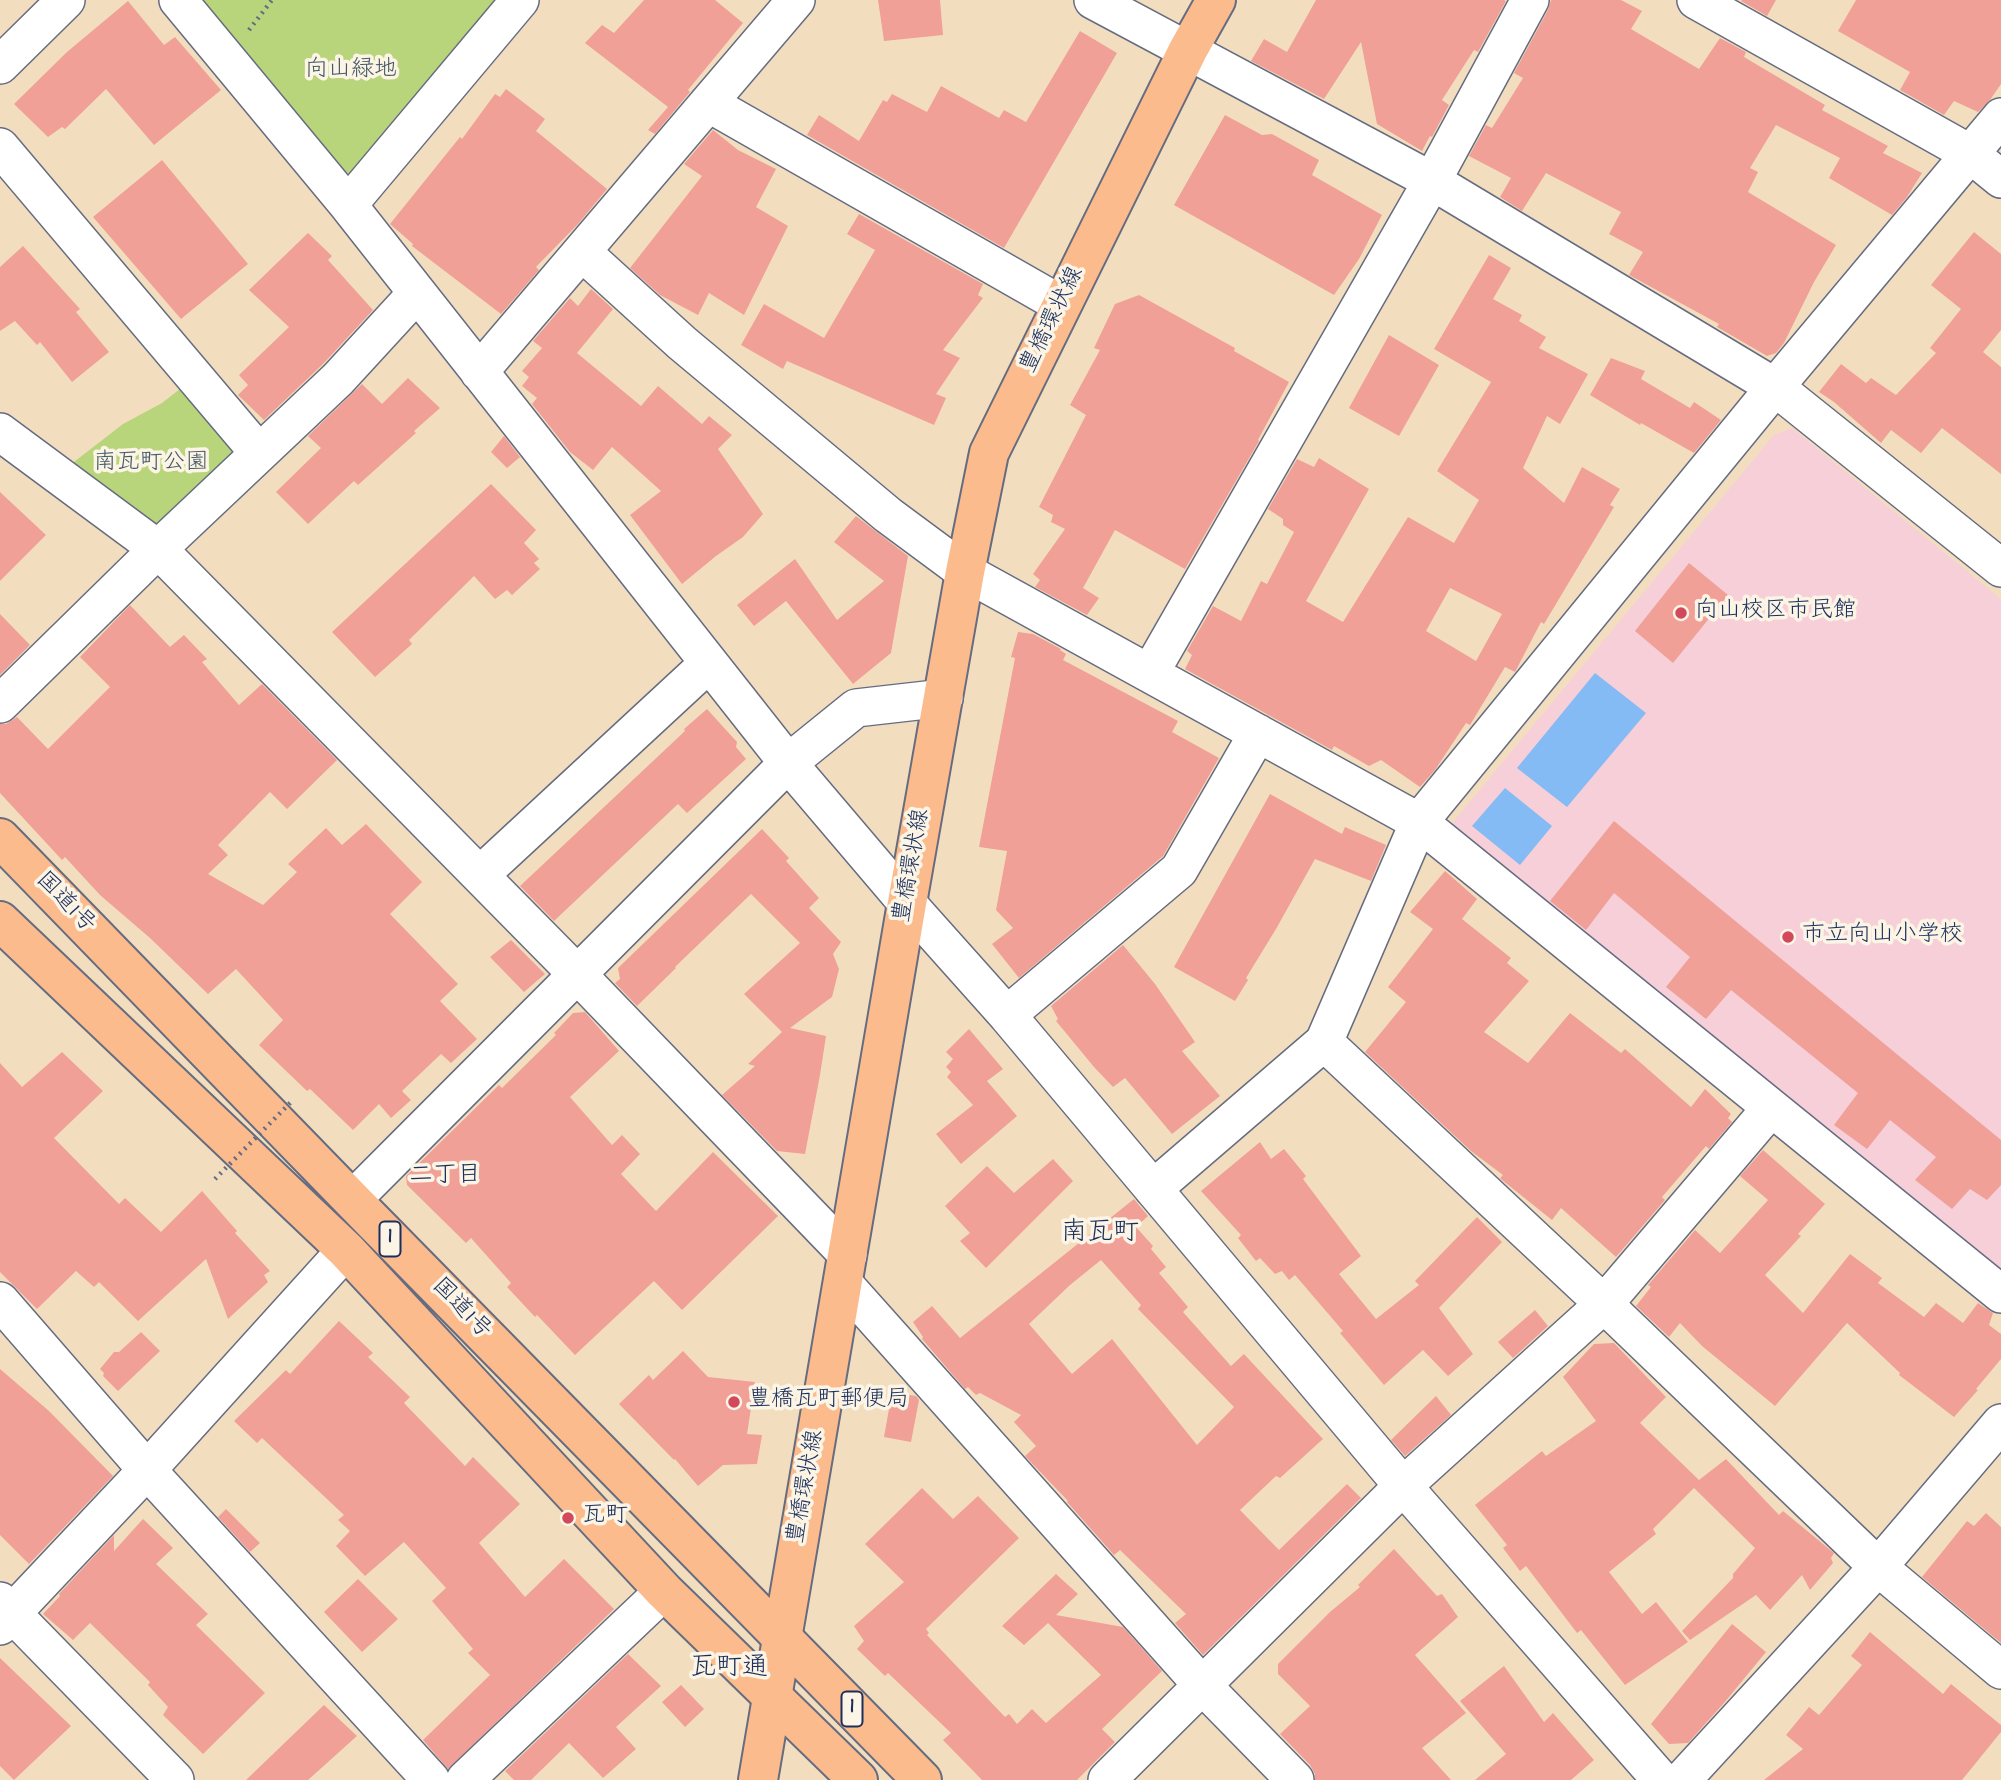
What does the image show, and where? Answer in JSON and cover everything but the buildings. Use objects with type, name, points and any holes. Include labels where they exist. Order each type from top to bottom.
[{"type":"main road","name":"豊橋環状線","points":[[757,1779],[965,572],[989,453],[1188,50],[1216,0]]},
{"type":"main road","name":"国道1号","points":[[0,838],[922,1780]]},
{"type":"main road","name":"国道1号","points":[[0,921],[345,1250],[664,1591],[858,1780]]},
{"type":"street","points":[[0,65],[66,0]]},
{"type":"street","points":[[178,0],[348,205],[788,763],[1007,1014],[1403,1486],[1661,1780]]},
{"type":"street","points":[[348,205],[520,0]]},
{"type":"street","points":[[479,372],[796,0]]},
{"type":"street","points":[[1093,0],[1432,181],[1775,387],[2001,568]]},
{"type":"street","points":[[1150,673],[1432,181],[1530,0]]},
{"type":"street","points":[[1696,0],[1969,153],[2001,179]]},
{"type":"street","points":[[708,103],[1062,305]]},
{"type":"street","points":[[1153,1189],[1324,1042],[1419,822],[1775,387],[2001,117]]},
{"type":"street","points":[[0,147],[259,453]]},
{"type":"street","points":[[582,252],[682,343],[888,515],[965,572],[1419,822],[2001,1294]]},
{"type":"street","points":[[0,704],[158,549],[338,379],[417,293]]},
{"type":"street","points":[[0,432],[158,549],[578,974],[846,1270],[1202,1685],[1295,1780]]},
{"type":"street","points":[[480,875],[709,663]]},
{"type":"street","points":[[352,1200],[788,763],[856,708],[944,698]]},
{"type":"street","points":[[1007,1014],[1179,870],[1258,733]]},
{"type":"street","points":[[1324,1042],[1604,1304],[1878,1567],[2001,1671]]},
{"type":"street","points":[[1107,1780],[1403,1486],[1604,1304],[1771,1108]]},
{"type":"street","points":[[175,1780],[4,1613],[147,1470],[345,1250]]},
{"type":"street","points":[[0,1301],[147,1470],[431,1780]]},
{"type":"street","points":[[1682,1780],[1878,1567],[2001,1423]]},
{"type":"street","points":[[465,1780],[664,1591]]},
{"type":"path","points":[[215,1179],[291,1102]]},
{"type":"shaded area","name":"市立向山小学校","points":[[1792,428],[2001,599],[2001,1288],[1457,841],[1453,822],[1774,435]]},
{"type":"green space","name":"向山緑地","points":[[200,0],[500,0],[352,174],[340,170]]},
{"type":"green space","name":"南瓦町公園","points":[[185,385],[239,454],[159,526],[148,527],[70,465],[123,424],[162,403]]},
{"type":"water","points":[[1595,673],[1646,713],[1567,807],[1517,768]]},
{"type":"water","points":[[1505,788],[1552,826],[1520,865],[1472,826]]},
{"type":"place","name":"向山校区市民館","points":[[1681,613]]},
{"type":"place","name":"市立向山小学校","points":[[1788,937]]},
{"type":"place","name":"豊橋瓦町郵便局","points":[[734,1402]]},
{"type":"place","name":"瓦町","points":[[568,1518]]},
{"type":"district","name":"二丁目","points":[[445,1178]]},
{"type":"district","name":"南瓦町","points":[[1100,1235]]},
{"type":"district","name":"瓦町通","points":[[729,1670]]}]
